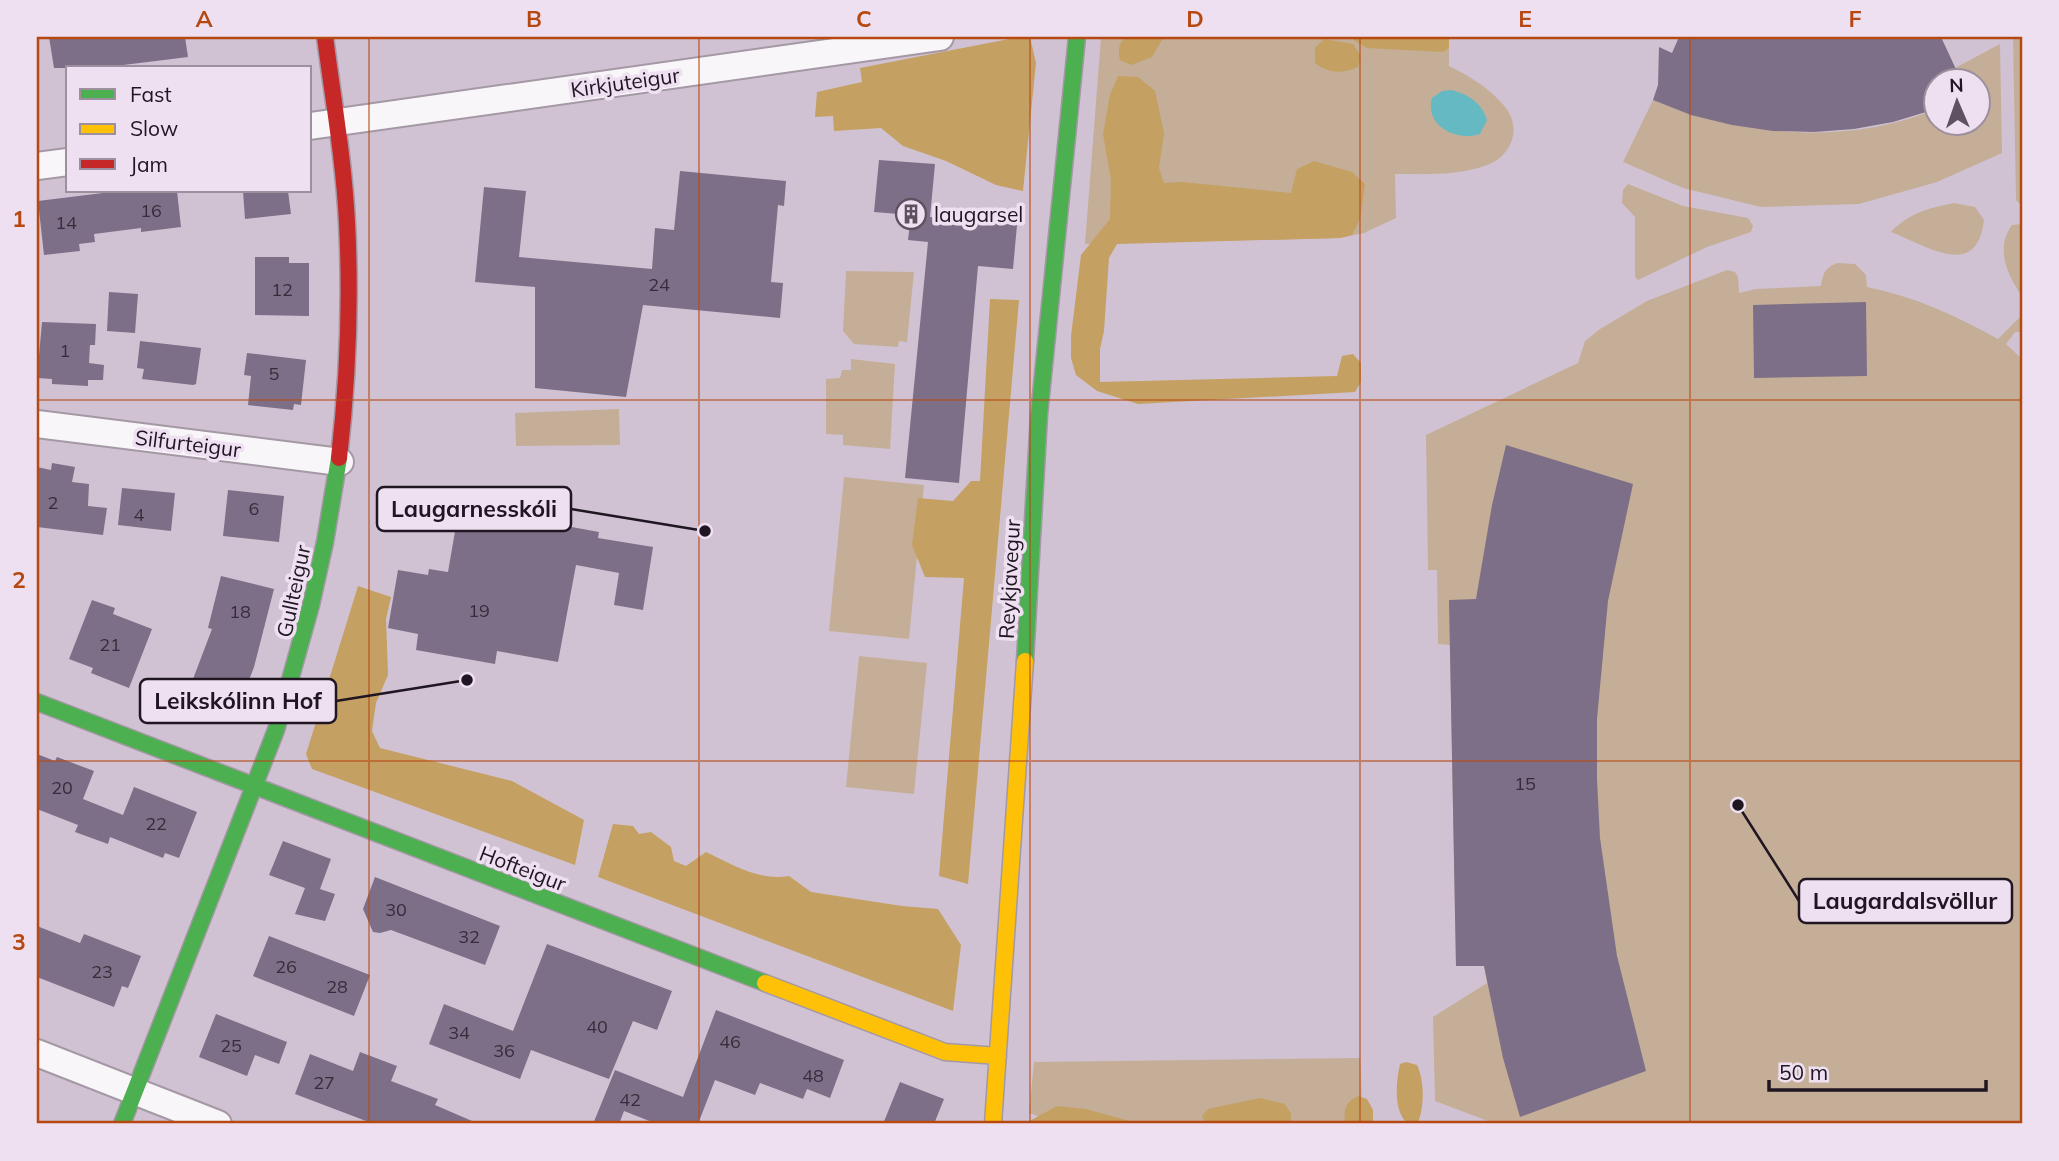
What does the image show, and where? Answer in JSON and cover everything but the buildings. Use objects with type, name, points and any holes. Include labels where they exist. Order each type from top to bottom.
[{"type":"street","name":"Gullteigur","points":[[122,1124],[254,787],[297,665],[315,600],[340,462],[345,409],[349,284],[347,222],[325,37]]},
{"type":"street","name":"Kirkjuteigur","points":[[312,127],[940,37]]},
{"type":"street","name":"Reykjavegur","points":[[993,1124],[1019,766],[1040,415],[1077,37]]},
{"type":"street","points":[[37,166],[66,162]]},
{"type":"street","name":"Silfurteigur","points":[[37,424],[340,462]]},
{"type":"street","name":"Hofteigur","points":[[37,702],[945,1052],[998,1056]]},
{"type":"street","points":[[37,1052],[218,1124]]},
{"type":"shaded area","points":[[1030,37],[1036,63],[1023,191],[996,185],[946,161],[903,146],[881,128],[834,131],[833,116],[815,117],[817,92],[862,82],[860,68]]},
{"type":"shaded area","points":[[1101,37],[1449,37],[1449,66],[1480,84],[1506,108],[1513,125],[1512,141],[1508,149],[1495,161],[1476,169],[1442,174],[1395,174],[1396,218],[1364,233],[1340,238],[1085,244]]},
{"type":"shaded area","points":[[1126,37],[1161,37],[1162,40],[1152,57],[1131,65],[1119,57],[1120,45]]},
{"type":"shaded area","points":[[1349,37],[1449,37],[1449,48],[1443,52],[1367,48]]},
{"type":"shaded area","points":[[2013,37],[2022,37],[2022,206],[2016,200]]},
{"type":"shaded area","points":[[1324,39],[1353,44],[1361,56],[1358,67],[1336,72],[1315,63],[1315,48]]},
{"type":"shaded area","points":[[2000,44],[2002,153],[1937,182],[1859,204],[1761,207],[1683,188],[1623,162],[1653,100],[1722,122],[1794,132],[1866,129],[1923,113],[1923,136],[1993,136],[1993,66],[1959,66]]},
{"type":"shaded area","points":[[1118,76],[1138,77],[1155,91],[1164,133],[1159,168],[1164,183],[1182,182],[1291,193],[1297,169],[1314,161],[1352,172],[1365,184],[1360,219],[1352,235],[1340,238],[1117,244],[1109,258],[1104,331],[1100,349],[1100,382],[1337,376],[1342,356],[1353,354],[1361,363],[1361,382],[1355,392],[1138,404],[1097,391],[1076,375],[1071,358],[1071,336],[1081,255],[1110,219],[1111,180],[1103,134],[1110,95]]},
{"type":"shaded area","points":[[1628,184],[1683,206],[1748,218],[1753,226],[1751,232],[1707,247],[1638,280],[1635,277],[1635,217],[1622,203],[1623,190]]},
{"type":"shaded area","points":[[1954,203],[1975,207],[1984,220],[1979,239],[1972,250],[1961,254],[1948,254],[1891,232],[1920,212]]},
{"type":"shaded area","points":[[2022,224],[2022,296],[2008,270],[2004,243],[2012,225]]},
{"type":"shaded area","points":[[1837,263],[1855,264],[1866,275],[1867,287],[1934,308],[1998,339],[2022,315],[2022,332],[2015,332],[2006,344],[2022,359],[2022,1124],[1496,1124],[1435,1101],[1433,1017],[1487,983],[1484,966],[1456,966],[1450,645],[1438,644],[1437,570],[1428,570],[1426,435],[1578,363],[1585,341],[1647,301],[1727,270],[1735,272],[1738,277],[1739,293],[1756,289],[1821,286],[1825,272]]},
{"type":"shaded area","points":[[846,271],[914,272],[907,342],[899,341],[898,347],[854,344],[843,331]]},
{"type":"shaded area","points":[[990,299],[1019,300],[968,884],[939,876],[964,578],[925,577],[912,545],[918,498],[953,501],[971,481],[980,481]]},
{"type":"shaded area","points":[[851,359],[895,364],[890,449],[843,445],[843,435],[826,434],[826,379],[840,378],[842,370],[851,370]]},
{"type":"shaded area","points":[[619,409],[620,445],[516,446],[515,413]]},
{"type":"shaded area","points":[[844,477],[924,485],[909,639],[829,631]]},
{"type":"shaded area","points":[[358,586],[391,597],[386,619],[388,675],[376,703],[372,731],[380,748],[512,781],[584,820],[575,865],[312,769],[306,754]]},
{"type":"shaded area","points":[[859,656],[927,663],[914,794],[846,787]]},
{"type":"shaded area","points":[[613,824],[633,826],[639,834],[651,832],[671,847],[674,861],[686,866],[706,852],[757,874],[789,876],[811,892],[938,909],[961,945],[953,1011],[598,877]]},
{"type":"shaded area","points":[[1360,1058],[1363,1124],[1061,1124],[1029,1113],[1034,1062]]},
{"type":"shaded area","points":[[1406,1062],[1417,1065],[1421,1079],[1422,1110],[1418,1123],[1408,1124],[1398,1104],[1400,1064]]},
{"type":"shaded area","points":[[1358,1096],[1367,1099],[1373,1110],[1373,1124],[1345,1124],[1346,1107]]},
{"type":"shaded area","points":[[1260,1098],[1285,1104],[1291,1114],[1291,1124],[1205,1124],[1202,1116],[1208,1109]]},
{"type":"shaded area","points":[[1057,1106],[1086,1109],[1140,1124],[1024,1124]]},
{"type":"water","points":[[1452,90],[1469,97],[1481,108],[1487,120],[1480,134],[1453,134],[1444,130],[1433,117],[1432,98],[1442,91]]},
{"type":"traffic: fast","points":[[1025,661],[1039,415],[1077,37]]},
{"type":"traffic: fast","points":[[122,1124],[276,730],[311,605],[339,458]]},
{"type":"traffic: fast","points":[[37,702],[765,983]]},
{"type":"traffic: slow","points":[[993,1124],[1025,661]]},
{"type":"traffic: slow","points":[[765,983],[945,1052],[998,1056]]},
{"type":"traffic: jam","points":[[325,37],[343,176],[349,282],[345,399],[339,458]]},
{"type":"place","name":"laugarsel","points":[[911,214]]},
{"type":"place","name":"Laugarnesskóli","points":[[705,531]]},
{"type":"place","name":"Leikskólinn Hof","points":[[467,680]]},
{"type":"place","name":"Laugardalsvöllur","points":[[1738,805]]}]
